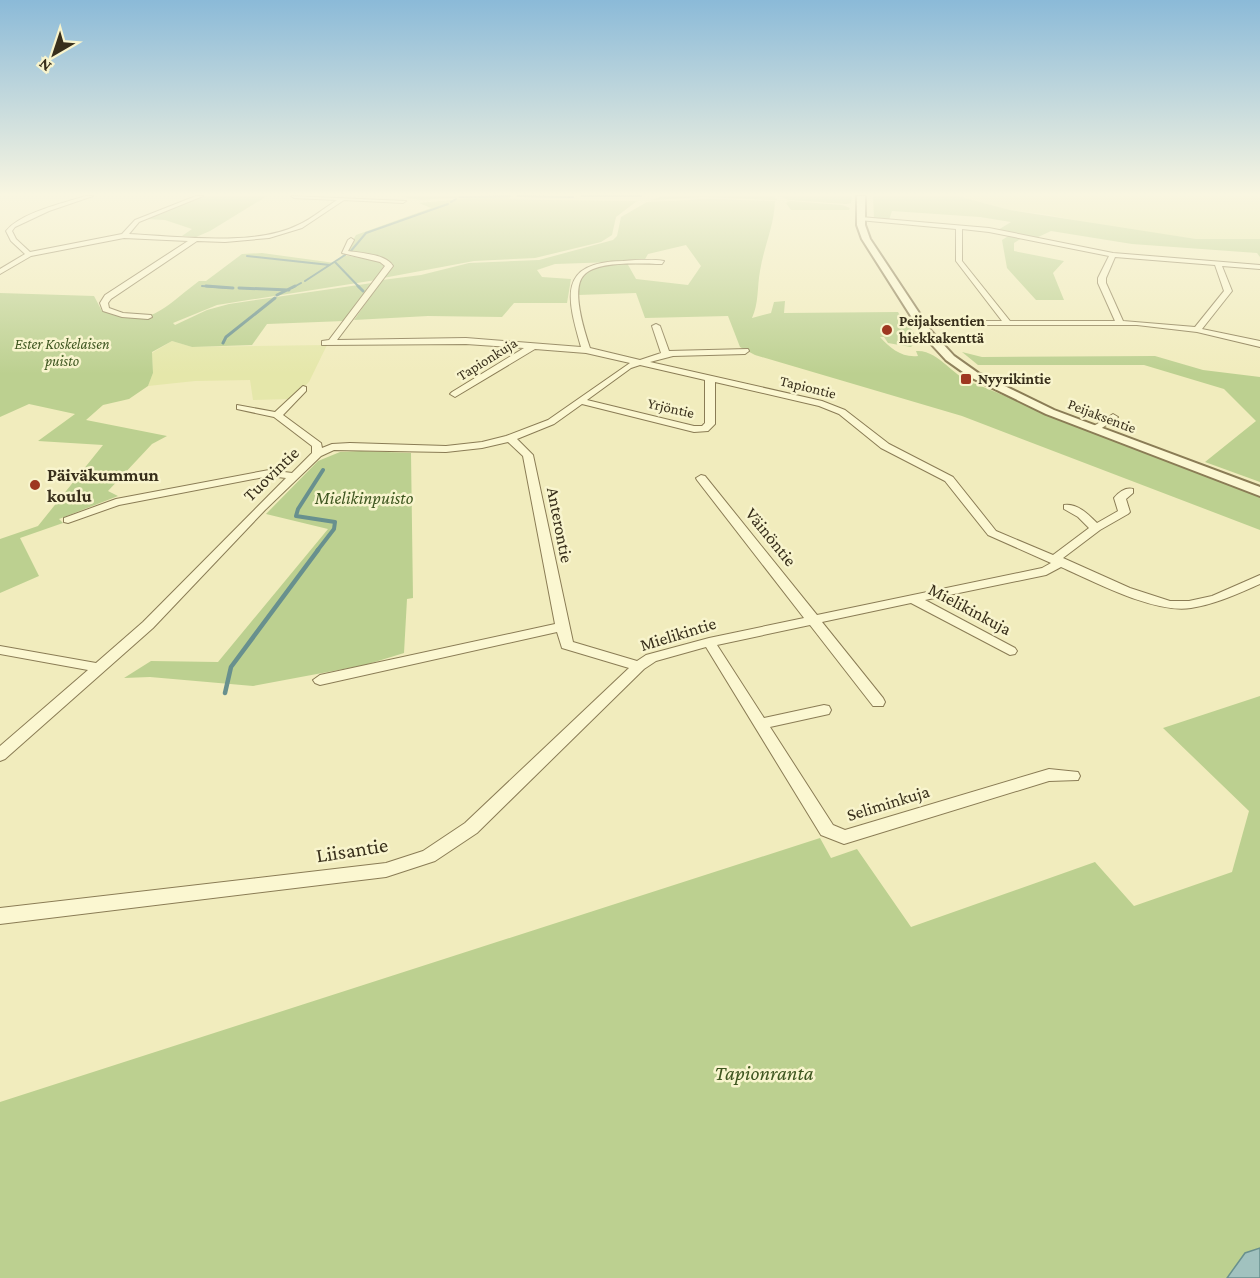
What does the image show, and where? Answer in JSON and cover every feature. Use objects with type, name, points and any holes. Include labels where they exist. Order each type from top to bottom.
[{"type":"street","points":[[0,272],[26,256]]},
{"type":"street","points":[[148,317],[110,312],[104,306],[109,295],[169,256]]},
{"type":"street","name":"Tapiontie","points":[[361,256],[388,262],[389,266],[328,343],[466,342],[586,350],[822,404],[842,412],[885,446],[949,479],[992,532],[1126,591],[1169,605],[1189,605],[1216,599],[1260,579]]},
{"type":"street","name":"Peijaksentie","points":[[877,256],[920,323],[951,358],[974,375],[1027,402],[1260,492]]},
{"type":"street","points":[[958,256],[958,261],[1006,321]]},
{"type":"street","points":[[1113,256],[1102,278],[1102,283],[1120,322]]},
{"type":"street","points":[[1120,256],[1260,267]]},
{"type":"street","points":[[586,350],[575,313],[576,283],[580,274],[592,267],[609,263],[662,262]]},
{"type":"street","points":[[1197,330],[1228,291],[1218,265]]},
{"type":"street","points":[[920,323],[1120,322],[1197,330],[1260,344]]},
{"type":"street","points":[[656,326],[666,354]]},
{"type":"street","name":"Tapionkuja","points":[[455,394],[533,346]]},
{"type":"street","name":"Tuovintie","points":[[0,755],[148,625],[317,454],[332,447],[446,449],[482,445],[510,438],[551,422],[628,366],[636,363],[666,354],[745,351]]},
{"type":"street","name":"Yrjöntie","points":[[580,401],[694,429],[705,429],[710,424],[710,380]]},
{"type":"street","points":[[277,415],[303,389]]},
{"type":"street","points":[[240,407],[277,415],[317,446],[317,454]]},
{"type":"street","points":[[1094,429],[1113,417]]},
{"type":"street","name":"Anterontie","points":[[510,438],[528,455],[562,627]]},
{"type":"street","points":[[68,520],[116,502],[142,496],[269,473],[294,476]]},
{"type":"street","name":"Väinöntie","points":[[701,478],[878,702]]},
{"type":"street","points":[[1059,562],[1057,558],[1060,554],[1096,528],[1124,512],[1120,498],[1129,491]]},
{"type":"street","points":[[1068,507],[1082,515],[1096,528]]},
{"type":"street","name":"Mielikintie","points":[[562,627],[567,645],[639,666],[651,658],[709,642],[1046,571],[1059,562]]},
{"type":"street","name":"Mielikinkuja","points":[[913,599],[1010,651]]},
{"type":"street","points":[[320,680],[562,627]]},
{"type":"street","name":"Seliminkuja","points":[[709,642],[826,830],[844,837],[1049,775],[1072,776]]},
{"type":"street","points":[[0,650],[100,668]]},
{"type":"street","name":"Liisantie","points":[[0,916],[386,870],[429,856],[471,828],[639,666]]},
{"type":"street","points":[[760,724],[824,710]]},
{"type":"green space","name":"Ester Koskelaisen puisto","points":[[240,256],[281,256],[335,263],[342,256],[347,256],[380,261],[386,265],[376,280],[217,305],[173,323],[175,325],[207,310],[229,304],[372,283],[344,321],[267,324],[252,345],[192,347],[172,341],[152,352],[153,373],[148,386],[129,399],[103,405],[86,420],[167,436],[152,444],[108,491],[118,496],[59,519],[63,523],[20,538],[39,576],[0,593],[0,539],[38,526],[103,445],[38,441],[75,414],[29,404],[0,417],[0,293],[94,296],[102,311],[133,318],[145,317],[165,308],[199,281],[206,281]]},
{"type":"green space","points":[[364,256],[545,256],[474,261],[383,278],[393,266],[392,263]]},
{"type":"green space","points":[[555,256],[647,256],[644,261],[555,264],[537,270],[542,277],[571,279],[567,303],[514,303],[502,317],[428,316],[354,320],[382,280],[421,275],[469,263],[539,260]]},
{"type":"green space","points":[[694,256],[763,256],[756,307],[752,318],[771,313],[774,302],[785,301],[784,313],[898,312],[918,339],[911,347],[888,343],[884,337],[880,337],[897,351],[912,356],[918,356],[916,351],[932,355],[968,381],[1090,431],[1260,496],[1260,530],[962,416],[755,355],[740,347],[728,316],[645,318],[636,293],[578,295],[583,277],[594,268],[601,266],[627,263],[636,279],[688,285],[701,266]]},
{"type":"green space","points":[[1005,256],[1037,256],[1064,261],[1053,273],[1064,300],[1036,300],[1007,268]]},
{"type":"green space","points":[[172,341],[192,347],[327,345],[309,382],[291,399],[253,400],[250,380],[195,381],[148,386],[153,373],[152,353]]},
{"type":"green space","points":[[962,352],[982,357],[1155,356],[1203,370],[1260,377],[1260,482],[1205,462],[1256,421],[1224,389],[1144,365],[978,365]]},
{"type":"green space","name":"Mielikinpuisto","points":[[340,452],[411,453],[413,598],[407,599],[404,653],[365,665],[253,686],[150,677],[124,678],[151,661],[218,662],[328,529],[266,514],[318,461]]},
{"type":"green space","name":"Tapionranta","points":[[1260,696],[1260,1248],[1245,1253],[1227,1278],[0,1278],[0,1102],[820,838],[831,858],[857,849],[911,927],[1095,862],[1134,906],[1232,872],[1249,811],[1163,728]]},
{"type":"water","points":[[1260,1248],[1260,1278],[1227,1278],[1245,1253]]},
{"type":"waterway","points":[[247,256],[330,265]]},
{"type":"waterway","points":[[330,265],[344,256]]},
{"type":"waterway","points":[[335,262],[360,288]]},
{"type":"waterway","points":[[305,281],[330,265]]},
{"type":"waterway","points":[[292,288],[301,283]]},
{"type":"waterway","points":[[202,286],[229,288]]},
{"type":"waterway","points":[[206,286],[233,288]]},
{"type":"waterway","points":[[287,290],[295,286]]},
{"type":"waterway","points":[[239,288],[287,290]]},
{"type":"waterway","points":[[360,288],[363,291]]},
{"type":"waterway","points":[[277,295],[287,290]]},
{"type":"waterway","points":[[223,343],[226,337],[275,298]]},
{"type":"waterway","points":[[317,551],[334,529],[335,522],[296,516],[298,509],[323,470]]},
{"type":"waterway","points":[[225,693],[231,667],[318,550]]},
{"type":"place","name":"Peijaksentien hiekkakenttä","points":[[887,330]]},
{"type":"place","name":"Nyyrikintie","points":[[966,379]]},
{"type":"place","name":"Päiväkummun koulu","points":[[35,485]]}]
